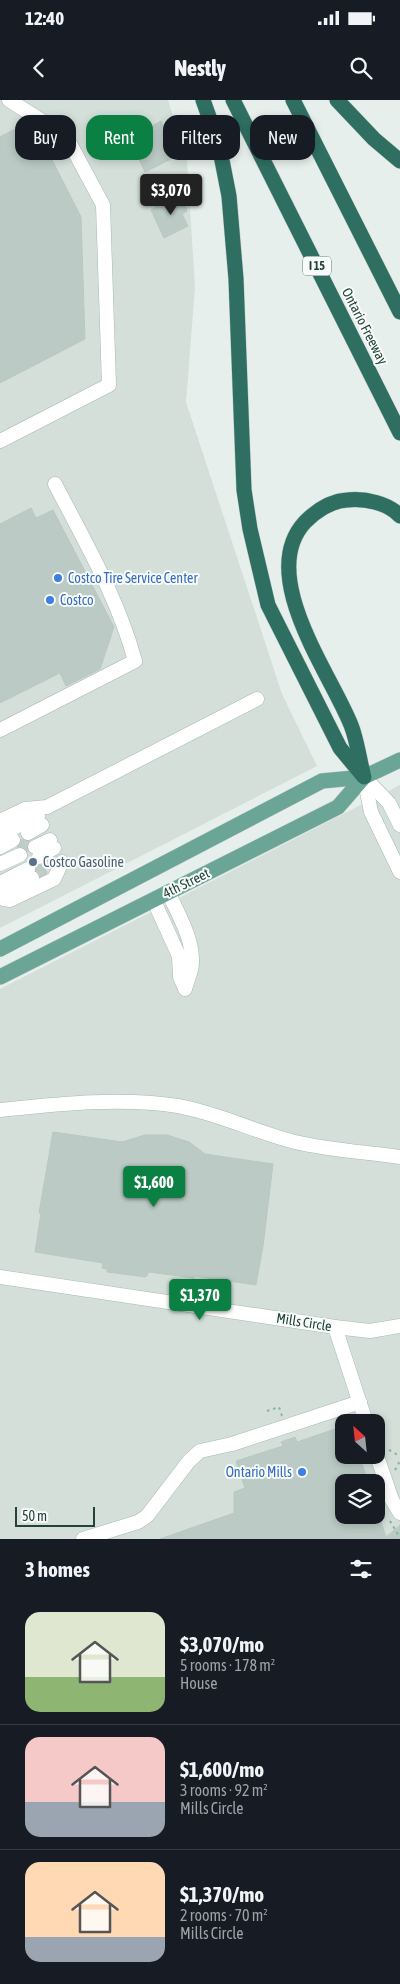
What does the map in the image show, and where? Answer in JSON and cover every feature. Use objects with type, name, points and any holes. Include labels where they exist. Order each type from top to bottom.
[{"type":"highway","points":[[203,100],[219,145],[229,196],[236,289],[244,490],[250,529],[268,605],[340,748],[364,777]]},
{"type":"highway","name":"Ontario Freeway","points":[[233,100],[400,433]]},
{"type":"highway","points":[[293,100],[400,312]]},
{"type":"highway","points":[[337,100],[374,139],[400,161]]},
{"type":"highway","points":[[364,777],[352,726],[297,613],[290,580],[289,558],[293,538],[301,526],[311,516],[330,504],[361,499],[379,504],[400,516]]},
{"type":"main road","name":"4th Street","points":[[0,949],[322,781],[364,777],[400,760]]},
{"type":"main road","name":"4th Street","points":[[0,977],[338,807],[364,777]]},
{"type":"street","points":[[0,441],[109,385],[103,205],[66,136],[9,100]]},
{"type":"street","points":[[0,730],[135,661],[126,629],[101,571],[55,484]]},
{"type":"street","points":[[0,821],[25,809],[47,807],[257,699]]},
{"type":"street","points":[[364,777],[389,803],[400,825]]},
{"type":"street","points":[[364,777],[371,812],[400,872]]},
{"type":"street","points":[[37,852],[49,838]]},
{"type":"street","points":[[37,852],[49,838]]},
{"type":"street","points":[[37,852],[49,838]]},
{"type":"street","points":[[0,864],[49,838]]},
{"type":"street","points":[[18,855],[1,896],[10,900],[54,879],[49,838]]},
{"type":"street","points":[[0,847],[18,855]]},
{"type":"street","points":[[0,858],[18,855]]},
{"type":"street","points":[[0,876],[18,855]]},
{"type":"street","points":[[0,883],[18,855]]},
{"type":"street","points":[[153,899],[179,956],[180,977],[185,989],[192,964],[191,948],[187,933],[168,892]]},
{"type":"street","points":[[0,1110],[70,1103],[169,1105],[200,1112],[296,1142],[400,1157]]},
{"type":"street","name":"Mills Circle","points":[[0,1277],[335,1327],[370,1331],[400,1326]]},
{"type":"street","points":[[335,1327],[364,1414]]},
{"type":"street","points":[[83,1539],[138,1522],[147,1516],[189,1461],[200,1451],[232,1444],[360,1402]]},
{"type":"street","points":[[385,1462],[392,1500],[400,1512]]},
{"type":"path","points":[[385,1452],[400,1456]]},
{"type":"shaded area","points":[[0,100],[168,100],[173,115],[163,115],[163,160],[187,161],[195,287],[186,402],[282,694],[317,766],[0,928]]},
{"type":"shaded area","name":"Ontario Mills","points":[[400,785],[400,1539],[0,1539],[0,989]]},
{"type":"building","points":[[161,121],[163,125],[163,160],[169,160],[145,172],[139,160],[153,160],[153,126]]},
{"type":"building","points":[[15,129],[15,160],[52,160],[81,217],[85,339],[0,383],[0,137]]},
{"type":"building","points":[[181,193],[187,211],[182,214],[188,226],[164,238],[151,210]]},
{"type":"building","name":"Costco","points":[[31,508],[36,518],[53,510],[114,627],[100,669],[66,686],[60,673],[0,703],[0,524]]},
{"type":"building","points":[[36,865],[43,865],[47,873],[40,876]]},
{"type":"building","points":[[53,1132],[122,1142],[145,1135],[167,1135],[189,1142],[205,1154],[273,1164],[263,1246],[256,1285],[149,1272],[146,1277],[107,1272],[107,1269],[102,1268],[103,1263],[35,1252],[41,1213],[39,1213]]},
{"type":"building","name":"Ontario Mills","points":[[335,1429],[335,1464],[362,1464],[365,1474],[335,1474],[335,1524],[382,1524],[386,1537],[400,1525],[400,1539],[160,1539],[234,1513],[234,1492],[245,1488],[236,1461],[283,1446],[281,1442],[295,1437],[297,1442]]},
{"type":"tunnel","points":[[18,849],[32,842]]},
{"type":"tunnel","points":[[32,878],[46,871]]},
{"type":"place","name":"Costco Tire Service Center","points":[[58,578]]},
{"type":"place","name":"Costco","points":[[50,600]]},
{"type":"place","name":"Costco Gasoline","points":[[33,862]]},
{"type":"place","name":"Ontario Mills","points":[[302,1472]]}]
